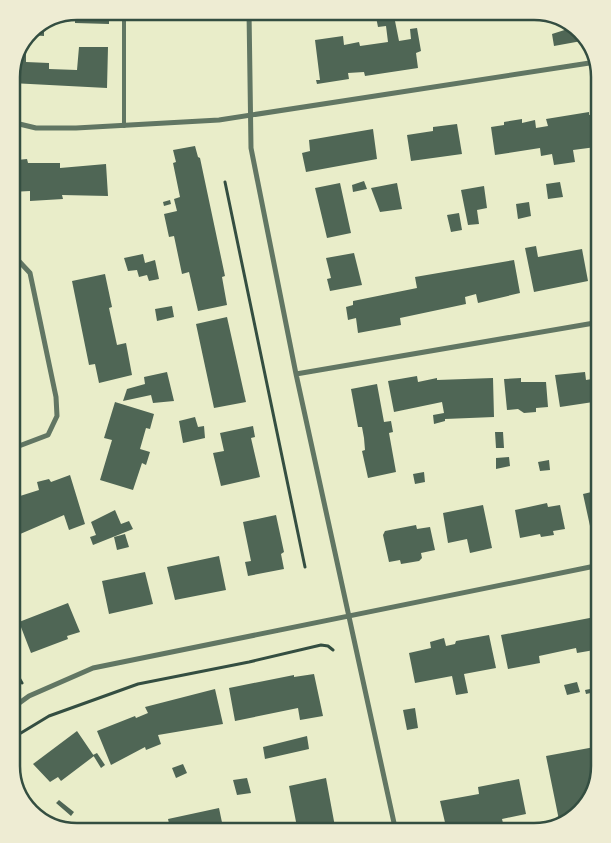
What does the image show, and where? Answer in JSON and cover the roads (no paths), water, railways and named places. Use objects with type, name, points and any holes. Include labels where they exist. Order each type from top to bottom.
[{"type":"street","points":[[249,20],[251,148],[347,615],[394,823]]},
{"type":"street","points":[[20,124],[36,128],[124,126],[218,120],[589,63]]},
{"type":"street","points":[[20,262],[30,273],[56,397],[57,416],[48,435],[20,446]]},
{"type":"street","points":[[296,374],[591,324]]},
{"type":"street","points":[[20,702],[29,696],[93,668],[591,567]]},
{"type":"lane","points":[[124,20],[124,126]]}]
